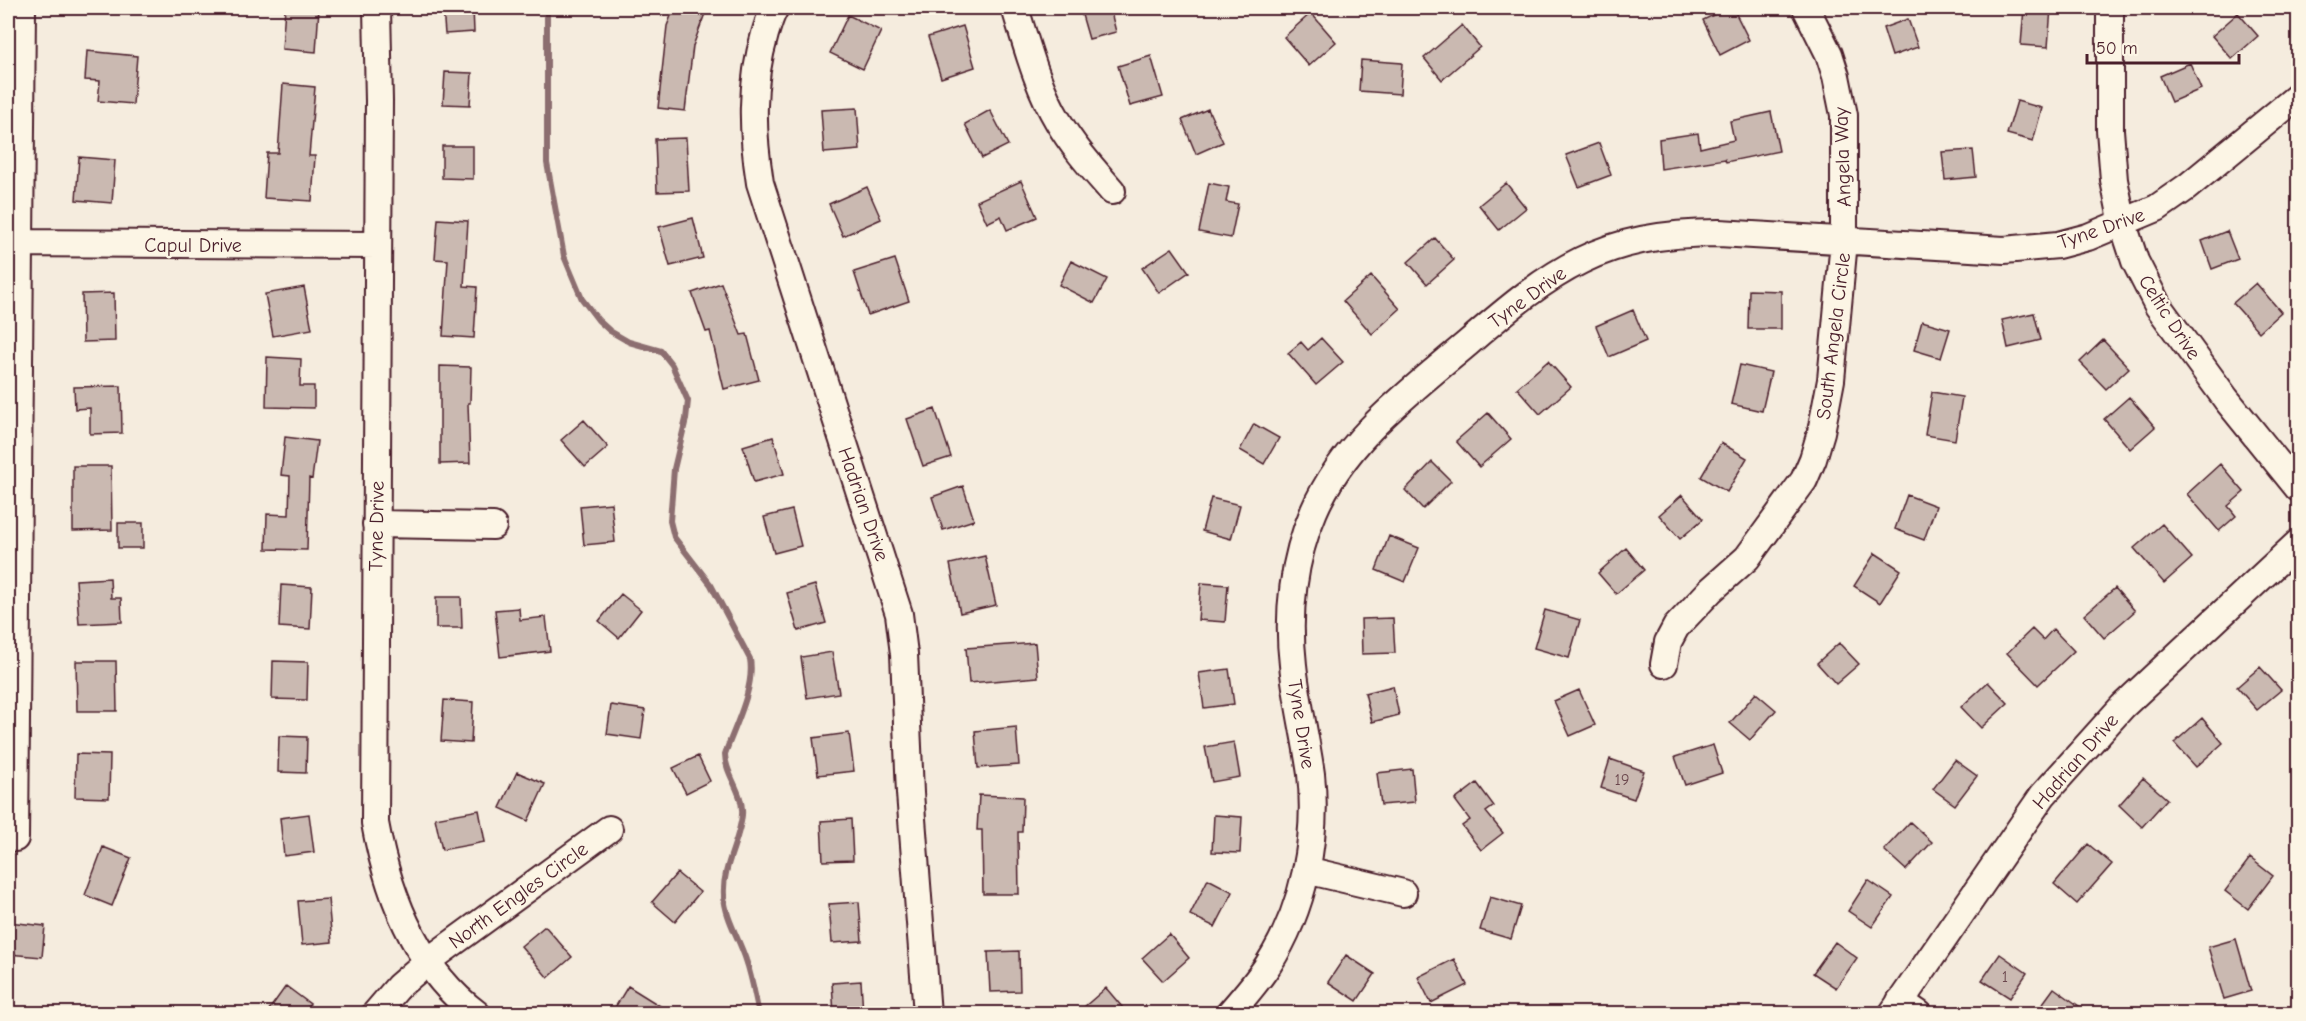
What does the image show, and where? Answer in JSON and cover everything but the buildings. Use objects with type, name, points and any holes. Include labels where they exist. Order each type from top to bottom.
[{"type":"street","points":[[15,838],[12,575],[14,243],[22,8]]},
{"type":"street","name":"Tyne Drive","points":[[377,8],[379,101],[375,822],[380,852],[393,895],[406,926],[444,984],[477,1014]]},
{"type":"street","name":"Hadrian Drive","points":[[775,8],[760,52],[753,99],[752,125],[760,183],[899,614],[904,654],[910,793],[927,1014]]},
{"type":"street","points":[[1015,8],[1034,68],[1057,120],[1069,139],[1112,191]]},
{"type":"street","name":"Angela Way","points":[[1806,8],[1829,54],[1844,115],[1844,241]]},
{"type":"street","name":"Celtic Drive","points":[[2110,8],[2110,130],[2114,180],[2123,224],[2135,261],[2158,306],[2226,399],[2298,488]]},
{"type":"street","name":"Tyne Drive","points":[[1229,1014],[1251,988],[1279,945],[1299,899],[1311,838],[1311,775],[1293,664],[1291,635],[1294,582],[1299,557],[1314,510],[1349,451],[1366,432],[1407,395],[1531,290],[1580,260],[1618,244],[1688,233],[1719,233],[2004,250],[2058,246],[2123,224],[2157,208],[2187,187],[2298,96]]},
{"type":"street","name":"South Angela Circle","points":[[1664,664],[1668,642],[1676,627],[1711,590],[1747,558],[1804,480],[1813,459],[1821,432],[1831,380],[1844,241]]},
{"type":"street","name":"Capul Drive","points":[[14,243],[378,246]]},
{"type":"street","points":[[376,524],[493,526]]},
{"type":"street","name":"Hadrian Drive","points":[[1904,1009],[2016,831],[2043,795],[2123,706],[2298,543]]},
{"type":"street","name":"North Engles Circle","points":[[375,1014],[399,986],[428,962],[609,829]]},
{"type":"street","points":[[1306,870],[1403,893]]},
{"type":"waterway","points":[[547,8],[547,163],[564,256],[582,299],[598,320],[610,331],[629,342],[661,351],[672,365],[688,401],[674,469],[670,521],[674,537],[711,585],[750,659],[750,682],[747,694],[725,754],[728,769],[740,799],[742,815],[728,864],[724,895],[730,920],[748,966],[759,1014]]}]
